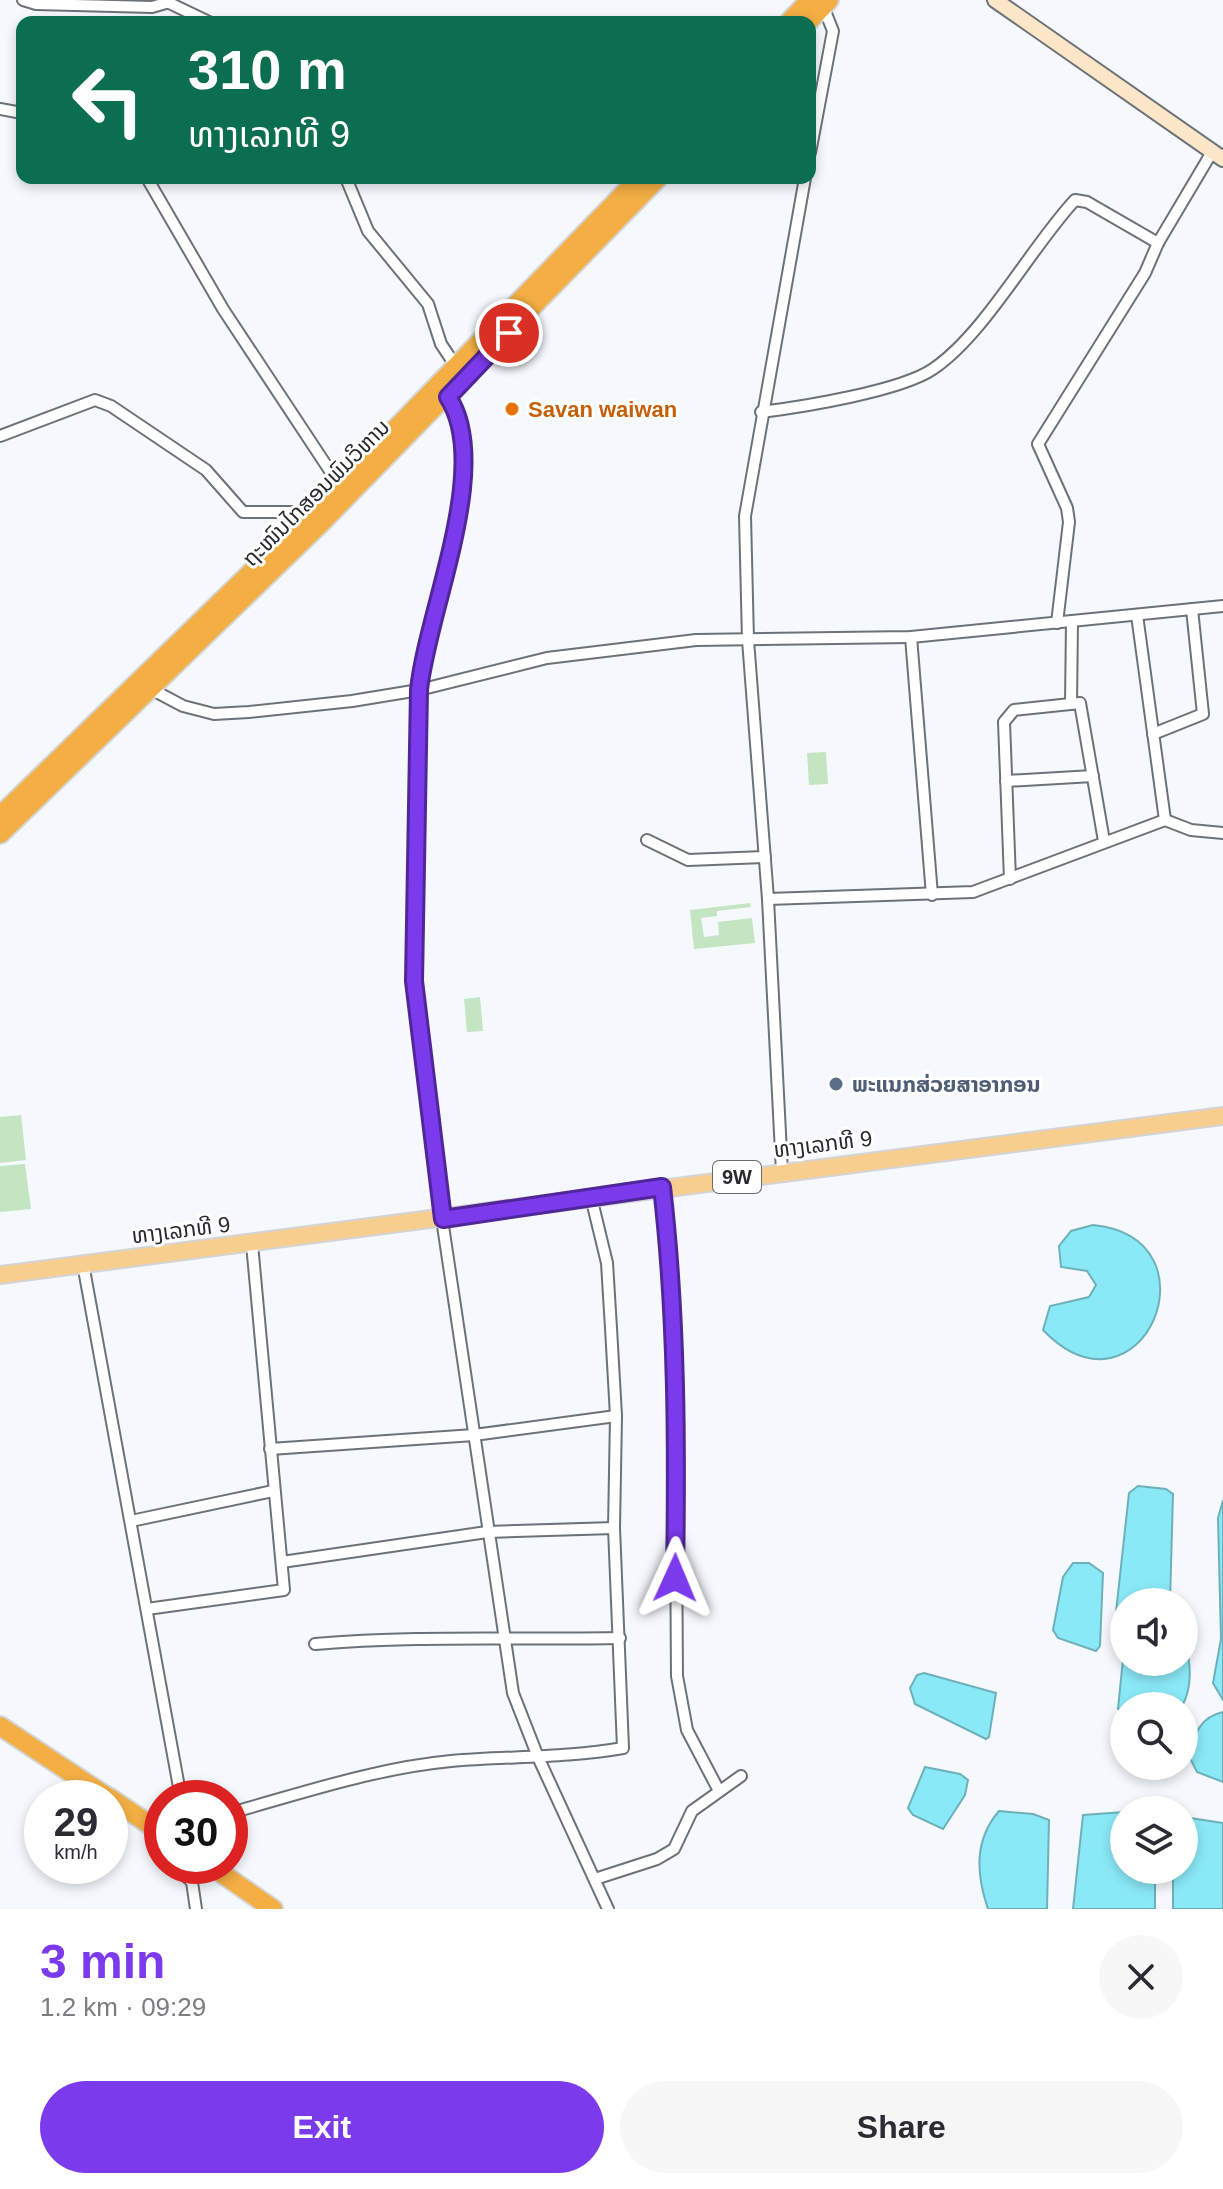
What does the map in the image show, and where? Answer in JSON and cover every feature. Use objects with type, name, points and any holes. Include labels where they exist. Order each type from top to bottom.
[{"type":"highway","points":[[799,16],[821,2]]},
{"type":"highway","name":"ຖະໜົນໄກສອນພົມວິຫານ","points":[[0,816],[313,512],[443,392],[457,368],[633,184]]},
{"type":"highway","name":"ຖະໜົນໄກສອນພົມວິຫານ","points":[[0,834],[151,689],[652,184]]},
{"type":"highway","points":[[0,1726],[82,1780]]},
{"type":"highway","points":[[237,1884],[273,1909]]},
{"type":"main road","name":"ທາງເລກທີ 9","points":[[0,1275],[1223,1116]]},
{"type":"street","points":[[23,0],[36,4],[123,6],[164,2],[196,16]]},
{"type":"street","points":[[995,0],[1218,155],[1158,243],[1145,273],[1038,444],[1067,508],[1069,522],[1057,623]]},
{"type":"street","points":[[816,121],[833,31],[821,2]]},
{"type":"street","points":[[150,184],[223,309],[332,474],[335,491]]},
{"type":"street","points":[[348,184],[368,231],[428,304],[441,344],[457,368]]},
{"type":"street","points":[[782,1172],[768,899],[748,640],[745,516],[761,412],[804,184]]},
{"type":"street","points":[[761,412],[876,389],[934,369],[967,337],[1075,200],[1087,202],[1158,243]]},
{"type":"street","points":[[443,392],[457,411],[462,489],[445,572],[423,651],[419,690],[414,981],[443,1219],[513,1693],[538,1757],[608,1909]]},
{"type":"street","points":[[0,436],[95,400],[111,406],[206,470],[243,512],[313,512]]},
{"type":"street","points":[[151,689],[183,706],[214,714],[352,701],[419,690],[547,658],[696,640],[911,637],[1223,606]]},
{"type":"street","points":[[1153,734],[1203,714],[1192,609]]},
{"type":"street","points":[[1137,615],[1165,820]]},
{"type":"street","points":[[1071,704],[1072,621]]},
{"type":"street","points":[[911,637],[932,895]]},
{"type":"street","points":[[1010,879],[1004,722],[1014,710],[1080,703],[1104,841]]},
{"type":"street","points":[[1006,781],[1093,776]]},
{"type":"street","points":[[768,899],[973,892],[1165,820],[1191,830],[1223,833]]},
{"type":"street","points":[[647,840],[688,860],[765,857]]},
{"type":"street","points":[[662,1187],[671,1262],[675,1380],[677,1676],[687,1730],[718,1789]]},
{"type":"street","points":[[248,1808],[383,1772],[450,1761],[538,1757],[623,1748],[614,1528],[616,1416],[607,1263],[591,1197]]},
{"type":"street","points":[[147,1609],[281,1593],[285,1585],[273,1491],[252,1244]]},
{"type":"street","points":[[83,1264],[178,1780]]},
{"type":"street","points":[[270,1449],[474,1435],[616,1416]]},
{"type":"street","points":[[131,1521],[273,1491]]},
{"type":"street","points":[[282,1562],[487,1532],[614,1528]]},
{"type":"street","points":[[315,1644],[399,1637],[503,1641],[620,1638]]},
{"type":"street","points":[[595,1879],[657,1859],[674,1849],[692,1811],[718,1789],[741,1776]]},
{"type":"street","points":[[192,1884],[196,1909]]},
{"type":"green space","points":[[826,752],[828,784],[809,785],[807,753]]},
{"type":"green space","points":[[750,903],[751,907],[717,911],[717,916],[701,918],[704,937],[719,935],[718,922],[752,918],[755,943],[694,949],[690,910]]},
{"type":"green space","points":[[480,997],[483,1031],[467,1032],[464,999]]},
{"type":"green space","points":[[21,1115],[26,1160],[0,1163],[0,1117]]},
{"type":"green space","points":[[25,1164],[31,1209],[0,1212],[0,1166]]},
{"type":"water","points":[[1093,1225],[1132,1237],[1154,1261],[1160,1291],[1154,1320],[1136,1345],[1110,1358],[1079,1355],[1043,1330],[1050,1306],[1089,1297],[1096,1285],[1087,1271],[1061,1267],[1059,1246],[1071,1231]]},
{"type":"water","points":[[1138,1486],[1166,1489],[1173,1494],[1170,1588],[1119,1588],[1129,1493]]},
{"type":"water","points":[[1223,1500],[1223,1700],[1213,1683],[1221,1639],[1218,1518]]},
{"type":"water","points":[[1073,1563],[1089,1563],[1103,1573],[1100,1646],[1096,1651],[1058,1638],[1053,1630],[1063,1577]]},
{"type":"water","points":[[924,1673],[996,1693],[989,1737],[986,1739],[915,1704],[910,1688],[917,1675]]},
{"type":"water","points":[[1121,1676],[1190,1676],[1188,1692],[1120,1692]]},
{"type":"water","points":[[1223,1712],[1223,1782],[1198,1772],[1198,1730],[1203,1722]]},
{"type":"water","points":[[925,1767],[960,1774],[968,1780],[965,1795],[943,1829],[913,1815],[908,1808]]},
{"type":"water","points":[[999,1811],[1033,1814],[1049,1820],[1047,1909],[988,1909],[981,1883],[981,1846]]},
{"type":"water","points":[[1110,1813],[1110,1884],[1155,1884],[1155,1909],[1073,1909],[1083,1815]]},
{"type":"water","points":[[1198,1819],[1223,1823],[1223,1909],[1173,1909],[1173,1884],[1198,1884]]},
{"type":"place","name":"Savan waiwan","points":[[512,409]]},
{"type":"place","name":"ພະແນກສ່ວຍສາອາກອນ","points":[[836,1084]]},
{"type":"route","points":[[509,333],[448,397],[457,411],[460,429],[464,459],[462,489],[445,572],[423,651],[418,699],[414,981],[433,1159],[443,1219],[662,1187],[671,1262],[675,1380],[675,1578]]}]
